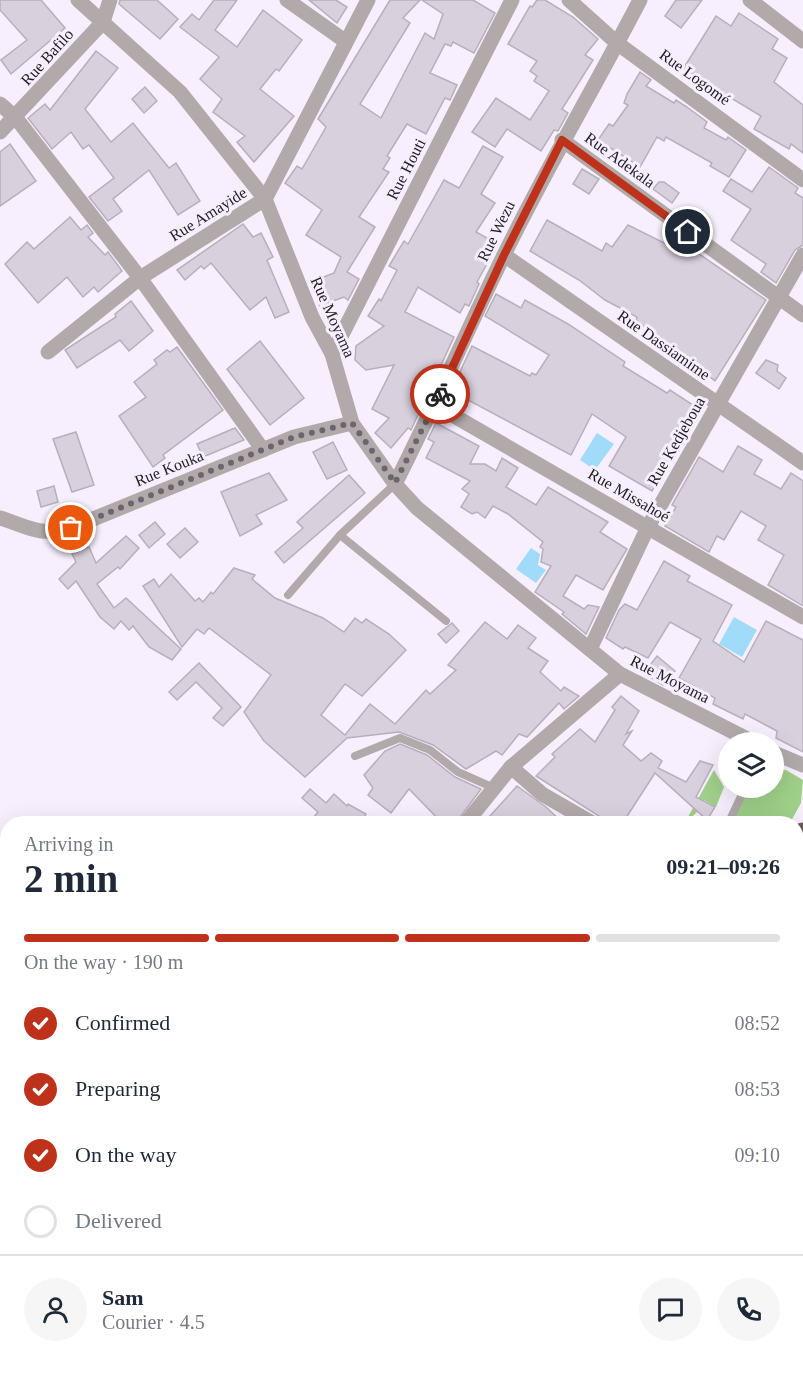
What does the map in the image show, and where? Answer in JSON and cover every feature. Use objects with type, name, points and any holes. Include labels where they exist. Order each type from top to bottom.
[{"type":"street","name":"Rue Moyama","points":[[78,0],[180,92],[265,199],[312,317],[332,354],[352,423],[395,483],[431,522],[620,674],[733,732]]},
{"type":"street","name":"Rue Bafilo","points":[[0,132],[16,118],[103,22],[110,0]]},
{"type":"street","points":[[287,0],[345,41]]},
{"type":"street","name":"Rue Amayide","points":[[48,352],[140,278],[265,199],[368,0]]},
{"type":"street","name":"Rue Houti","points":[[332,354],[512,0]]},
{"type":"street","name":"Rue Logomé","points":[[569,0],[618,43],[803,180]]},
{"type":"street","name":"Rue Wezu","points":[[395,483],[435,405],[504,255],[562,140],[640,0]]},
{"type":"street","points":[[750,0],[803,40]]},
{"type":"street","points":[[0,104],[16,118],[140,278],[263,450]]},
{"type":"street","name":"Rue Adekala","points":[[562,140],[803,315]]},
{"type":"street","name":"Rue Dassiamime","points":[[504,255],[803,463]]},
{"type":"street","name":"Rue Kedjeboua","points":[[590,650],[648,527],[803,255]]},
{"type":"street","name":"Rue Missahoé","points":[[435,405],[803,617]]},
{"type":"street","name":"Rue Kouka","points":[[0,518],[31,530],[49,533],[71,528],[294,437],[352,423]]},
{"type":"street","points":[[471,816],[511,767],[620,674]]},
{"type":"street","points":[[784,757],[803,765]]},
{"type":"street","points":[[511,767],[542,794],[580,816]]},
{"type":"lane","points":[[288,595],[340,535],[395,483]]},
{"type":"lane","points":[[340,535],[446,621]]},
{"type":"lane","points":[[355,756],[400,738],[430,750],[458,772],[494,788]]},
{"type":"lane","points":[[732,816],[740,798]]},
{"type":"green space","points":[[714,770],[718,777],[720,798],[716,807],[704,800],[693,816],[688,816]]},
{"type":"green space","points":[[784,770],[803,780],[801,803],[794,816],[735,816],[743,798],[784,798]]},
{"type":"water","points":[[597,433],[614,444],[595,470],[580,460]]},
{"type":"water","points":[[531,548],[540,554],[538,565],[546,570],[536,583],[516,569]]},
{"type":"water","points":[[734,617],[757,630],[742,657],[719,644]]},
{"type":"building","points":[[0,0],[41,0],[65,28],[11,74],[1,60],[27,40],[0,10]]},
{"type":"building","points":[[120,0],[157,0],[178,19],[160,39],[119,4]]},
{"type":"building","points":[[214,0],[237,0],[215,30],[237,47],[263,10],[302,40],[279,71],[276,69],[260,89],[294,116],[254,162],[237,142],[245,136],[213,112],[222,99],[200,79],[219,57],[180,27],[192,14],[199,20]]},
{"type":"building","points":[[309,0],[336,0],[347,7],[337,23]]},
{"type":"building","points":[[390,0],[420,0],[403,18],[410,23],[360,104],[381,118],[425,33],[434,39],[443,14],[422,0],[473,0],[495,13],[474,53],[453,42],[451,46],[445,44],[430,73],[457,85],[451,98],[450,100],[445,98],[426,134],[407,124],[387,156],[390,158],[383,169],[389,172],[359,217],[375,227],[347,272],[359,279],[348,300],[344,297],[320,306],[311,282],[334,273],[341,257],[306,235],[322,210],[285,183],[297,166],[302,169],[326,127],[318,119]]},
{"type":"building","points":[[537,0],[545,0],[573,17],[598,39],[585,55],[593,60],[562,109],[568,113],[558,131],[554,130],[541,151],[507,129],[495,147],[472,132],[496,98],[530,120],[549,91],[534,81],[537,76],[530,71],[537,61],[508,44],[530,6],[532,7]]},
{"type":"building","points":[[676,0],[702,0],[681,28],[665,16]]},
{"type":"building","points":[[739,13],[778,39],[772,49],[787,58],[774,82],[803,105],[803,153],[791,144],[789,149],[754,129],[761,116],[683,69],[716,16],[731,26]]},
{"type":"building","points":[[96,51],[118,68],[85,109],[111,142],[133,123],[169,168],[176,163],[200,201],[178,215],[149,170],[113,199],[122,211],[108,221],[89,197],[114,178],[89,145],[83,149],[71,132],[52,149],[28,118],[45,104],[50,110]]},
{"type":"building","points":[[640,72],[651,80],[646,86],[674,103],[676,100],[687,107],[707,122],[704,128],[726,140],[728,137],[746,150],[729,177],[710,166],[712,163],[666,137],[664,141],[657,137],[640,167],[598,140],[609,124],[613,126],[628,105],[624,103],[627,94]]},
{"type":"building","points":[[145,87],[157,101],[144,113],[132,99]]},
{"type":"building","points":[[10,144],[36,181],[0,206],[0,152]]},
{"type":"building","points":[[483,146],[503,157],[481,194],[495,203],[476,232],[498,244],[477,282],[479,284],[469,306],[465,304],[460,313],[418,287],[405,312],[454,337],[411,430],[408,428],[391,448],[375,433],[389,418],[372,409],[394,365],[366,370],[355,360],[356,346],[384,326],[368,316],[379,299],[381,301],[397,270],[389,266],[404,241],[408,244],[444,180],[459,188]]},
{"type":"building","points":[[769,167],[798,188],[795,193],[803,198],[803,245],[795,250],[776,283],[761,272],[766,264],[731,240],[751,209],[723,191],[731,179],[752,192]]},
{"type":"building","points":[[582,169],[599,179],[589,194],[573,184]]},
{"type":"building","points":[[659,182],[664,182],[679,193],[672,203],[653,189]]},
{"type":"building","points":[[70,217],[81,230],[87,225],[93,233],[88,237],[105,255],[108,252],[122,271],[98,292],[94,287],[83,297],[67,277],[38,303],[5,264],[27,242],[34,249]]},
{"type":"building","points":[[547,220],[602,251],[606,243],[612,247],[628,225],[666,244],[670,234],[766,300],[715,381],[636,320],[637,317],[605,300],[579,280],[530,251]]},
{"type":"building","points":[[243,224],[253,237],[261,233],[273,257],[267,260],[289,312],[275,318],[266,297],[250,310],[211,263],[204,269],[201,266],[185,280],[177,270]]},
{"type":"building","points":[[496,294],[521,308],[525,300],[568,324],[625,362],[623,366],[667,393],[670,390],[699,409],[652,491],[609,466],[626,437],[592,414],[571,455],[451,391],[472,346],[530,376],[532,373],[536,375],[549,355],[485,316]]},
{"type":"building","points":[[131,301],[153,331],[129,351],[120,340],[77,368],[65,350],[116,317],[115,314]]},
{"type":"building","points":[[260,341],[304,398],[270,425],[227,369]]},
{"type":"building","points":[[177,347],[223,410],[163,455],[165,458],[153,467],[119,416],[146,397],[134,382],[157,364],[154,360],[167,350],[170,352]]},
{"type":"building","points":[[766,360],[778,365],[777,371],[786,378],[779,389],[756,373]]},
{"type":"building","points":[[436,423],[479,446],[470,464],[485,464],[496,471],[502,458],[518,468],[506,487],[536,505],[548,487],[608,522],[600,532],[627,549],[603,590],[576,575],[563,596],[584,609],[588,605],[599,607],[586,634],[562,614],[564,612],[535,592],[551,566],[541,562],[543,549],[540,547],[543,542],[508,514],[493,506],[485,518],[477,512],[472,514],[461,507],[469,494],[462,489],[470,481],[426,458],[434,442],[428,439]]},
{"type":"building","points":[[235,428],[244,440],[203,457],[197,444]]},
{"type":"building","points":[[76,432],[94,485],[72,492],[53,439]]},
{"type":"building","points":[[333,442],[347,470],[327,479],[313,452]]},
{"type":"building","points":[[738,446],[762,460],[754,474],[781,489],[791,473],[803,481],[803,606],[768,585],[784,555],[758,540],[766,526],[741,511],[724,540],[717,536],[709,552],[665,526],[676,507],[672,505],[699,457],[723,472]]},
{"type":"building","points":[[269,473],[287,500],[256,515],[262,524],[240,536],[221,492]]},
{"type":"building","points":[[349,475],[365,493],[284,563],[275,552],[303,528],[297,522]]},
{"type":"building","points":[[54,486],[58,502],[41,507],[37,491]]},
{"type":"building","points":[[155,522],[165,534],[149,548],[139,535]]},
{"type":"building","points":[[185,528],[198,542],[180,558],[167,544]]},
{"type":"building","points":[[126,536],[139,548],[120,569],[118,567],[97,584],[114,608],[126,598],[181,649],[172,660],[149,647],[133,626],[129,630],[121,621],[114,629],[100,617],[76,581],[68,589],[59,579],[76,562],[72,554],[89,547],[96,563]]},
{"type":"building","points":[[664,561],[690,576],[687,581],[732,605],[713,641],[744,662],[766,621],[803,640],[803,752],[784,742],[784,732],[777,732],[745,714],[743,719],[713,704],[715,698],[679,678],[701,639],[670,622],[648,658],[625,647],[623,649],[606,638],[619,610],[625,604],[637,610]]},
{"type":"building","points":[[234,568],[255,575],[252,579],[275,598],[323,618],[344,632],[355,618],[362,623],[366,619],[389,634],[406,650],[362,696],[345,684],[321,715],[345,735],[370,704],[395,724],[426,690],[430,694],[456,670],[448,665],[485,622],[507,639],[518,625],[536,638],[528,648],[548,661],[540,672],[561,691],[564,687],[579,696],[564,709],[559,703],[527,737],[519,734],[502,755],[496,751],[466,769],[433,745],[399,732],[347,738],[305,777],[264,741],[244,712],[271,675],[209,628],[204,634],[197,629],[182,647],[143,586],[154,579],[159,587],[171,574],[195,601],[199,598],[203,602],[211,592],[213,594]]},
{"type":"building","points":[[452,623],[459,631],[446,643],[438,634]]},
{"type":"building","points":[[657,656],[675,671],[663,685],[644,673]]},
{"type":"building","points":[[199,663],[241,707],[223,726],[213,718],[222,708],[196,682],[177,700],[169,692]]},
{"type":"building","points":[[621,696],[639,711],[626,734],[632,731],[623,745],[641,761],[651,753],[662,761],[658,768],[686,782],[700,761],[713,765],[696,797],[715,807],[709,816],[703,816],[655,773],[627,816],[599,816],[536,776],[555,757],[552,754],[580,729],[595,742],[615,710],[612,707]]},
{"type":"building","points":[[400,744],[427,755],[455,777],[481,789],[461,816],[435,816],[409,789],[391,813],[368,795],[373,788],[364,775],[385,751]]},
{"type":"building","points":[[517,786],[556,816],[490,816]]},
{"type":"building","points":[[310,789],[326,803],[334,794],[347,806],[348,804],[366,814],[365,816],[315,816],[318,812],[302,798]]},
{"type":"way so far","points":[[71,528],[294,437],[352,423],[395,483],[440,394]]},
{"type":"route","points":[[440,394],[504,255],[562,140],[688,232]]}]
